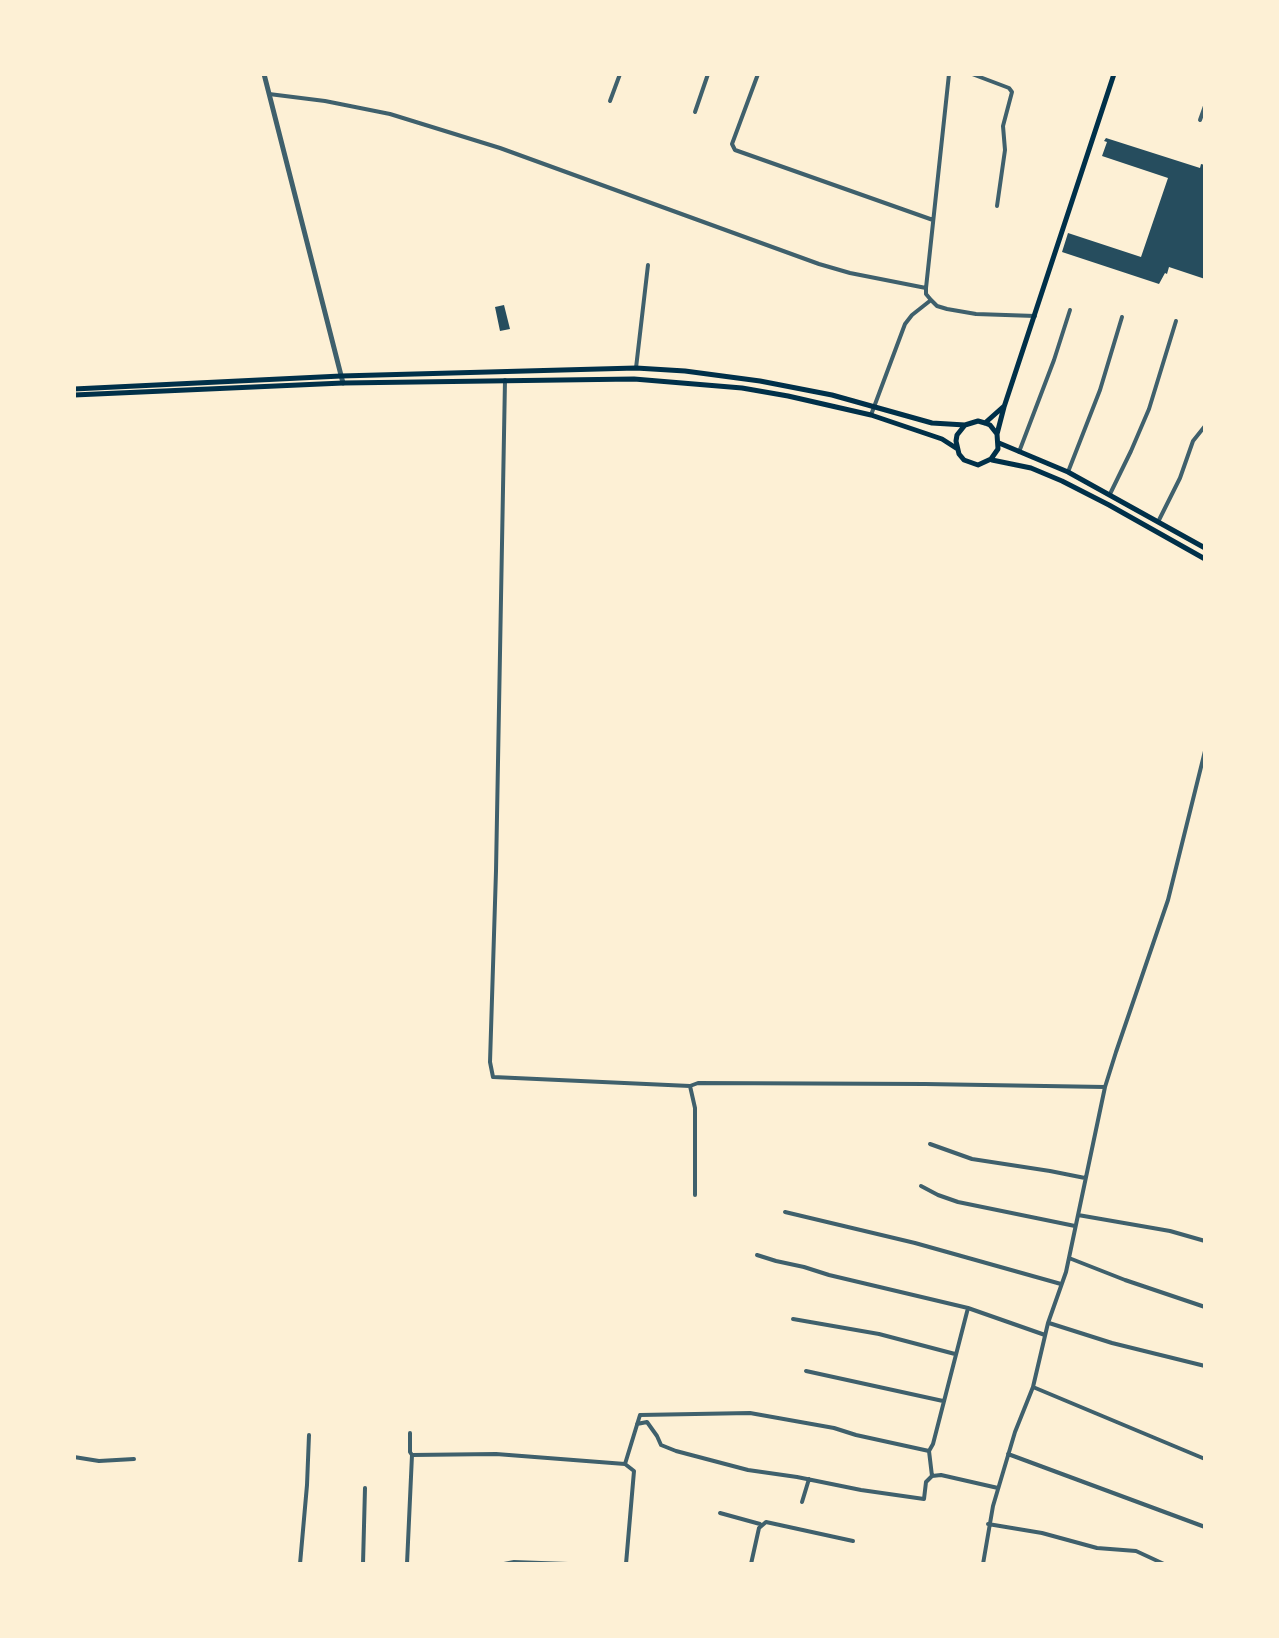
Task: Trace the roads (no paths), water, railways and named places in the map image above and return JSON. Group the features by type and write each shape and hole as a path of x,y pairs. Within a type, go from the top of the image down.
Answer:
{"main road":[{"path":"997,434 1114,74"},
{"path":"74,389 636,368 760,381 832,395 932,423 965,425 978,421 990,425 999,443 995,455 978,465 970,463 942,439 871,415 742,388 634,379 342,379 74,395"},
{"path":"985,423 1004,407"},
{"path":"956,448 957,435 965,425"},
{"path":"999,443 1068,472 1205,548"},
{"path":"991,459 1031,468 1062,481 1205,559"}],"street":[{"path":"264,74 342,379"},
{"path":"610,101 620,74"},
{"path":"695,112 708,74"},
{"path":"758,74 732,144 735,150 933,220"},
{"path":"949,74 926,294 937,306 947,309 976,314 1035,316"},
{"path":"972,74 1009,88 1012,92 1003,126 1005,150 997,206"},
{"path":"269,94 390,114 500,148 819,264 926,288"},
{"path":"1200,120 1205,106"},
{"path":"636,368 648,265"},
{"path":"871,415 905,324 931,300"},
{"path":"1019,452 1070,310"},
{"path":"1068,472 1100,390 1122,317"},
{"path":"1110,494 1149,409 1176,321"},
{"path":"505,380 493,1077 690,1086 698,1083 1105,1087"},
{"path":"1158,522 1180,478 1193,441 1205,426"},
{"path":"993,1564 983,1563 988,1524 1008,1454 1033,1387 1048,1323 1069,1258 1105,1087 1168,900 1205,751"},
{"path":"690,1086 695,1108 695,1195"},
{"path":"930,1144 972,1159 1085,1178"},
{"path":"921,1186 958,1202 1075,1226"},
{"path":"785,1212 915,1243 1061,1284"},
{"path":"1077,1214 1170,1231 1205,1241"},
{"path":"757,1255 968,1308 1045,1335"},
{"path":"1069,1258 1205,1307"},
{"path":"932,1476 929,1451 968,1308"},
{"path":"793,1319 879,1334 955,1354"},
{"path":"1048,1323 1205,1366"},
{"path":"806,1371 943,1401"},
{"path":"1033,1387 1205,1459"},
{"path":"625,1464 640,1415 750,1413 834,1428 929,1451"},
{"path":"637,1424 647,1422 661,1445 748,1470 924,1499 926,1482 932,1476 941,1475 998,1488"},
{"path":"407,1564 412,1455 410,1433"},
{"path":"300,1564 309,1435"},
{"path":"412,1455 496,1454 625,1464 634,1471 626,1564"},
{"path":"1008,1454 1205,1527"},
{"path":"74,1457 99,1461 134,1459"},
{"path":"802,1502 809,1479"},
{"path":"363,1564 365,1488"},
{"path":"720,1513 853,1541"},
{"path":"751,1564 762,1524"},
{"path":"988,1524 1042,1533 1097,1548 1136,1551 1164,1564"},
{"path":"504,1564 568,1564"}]}
